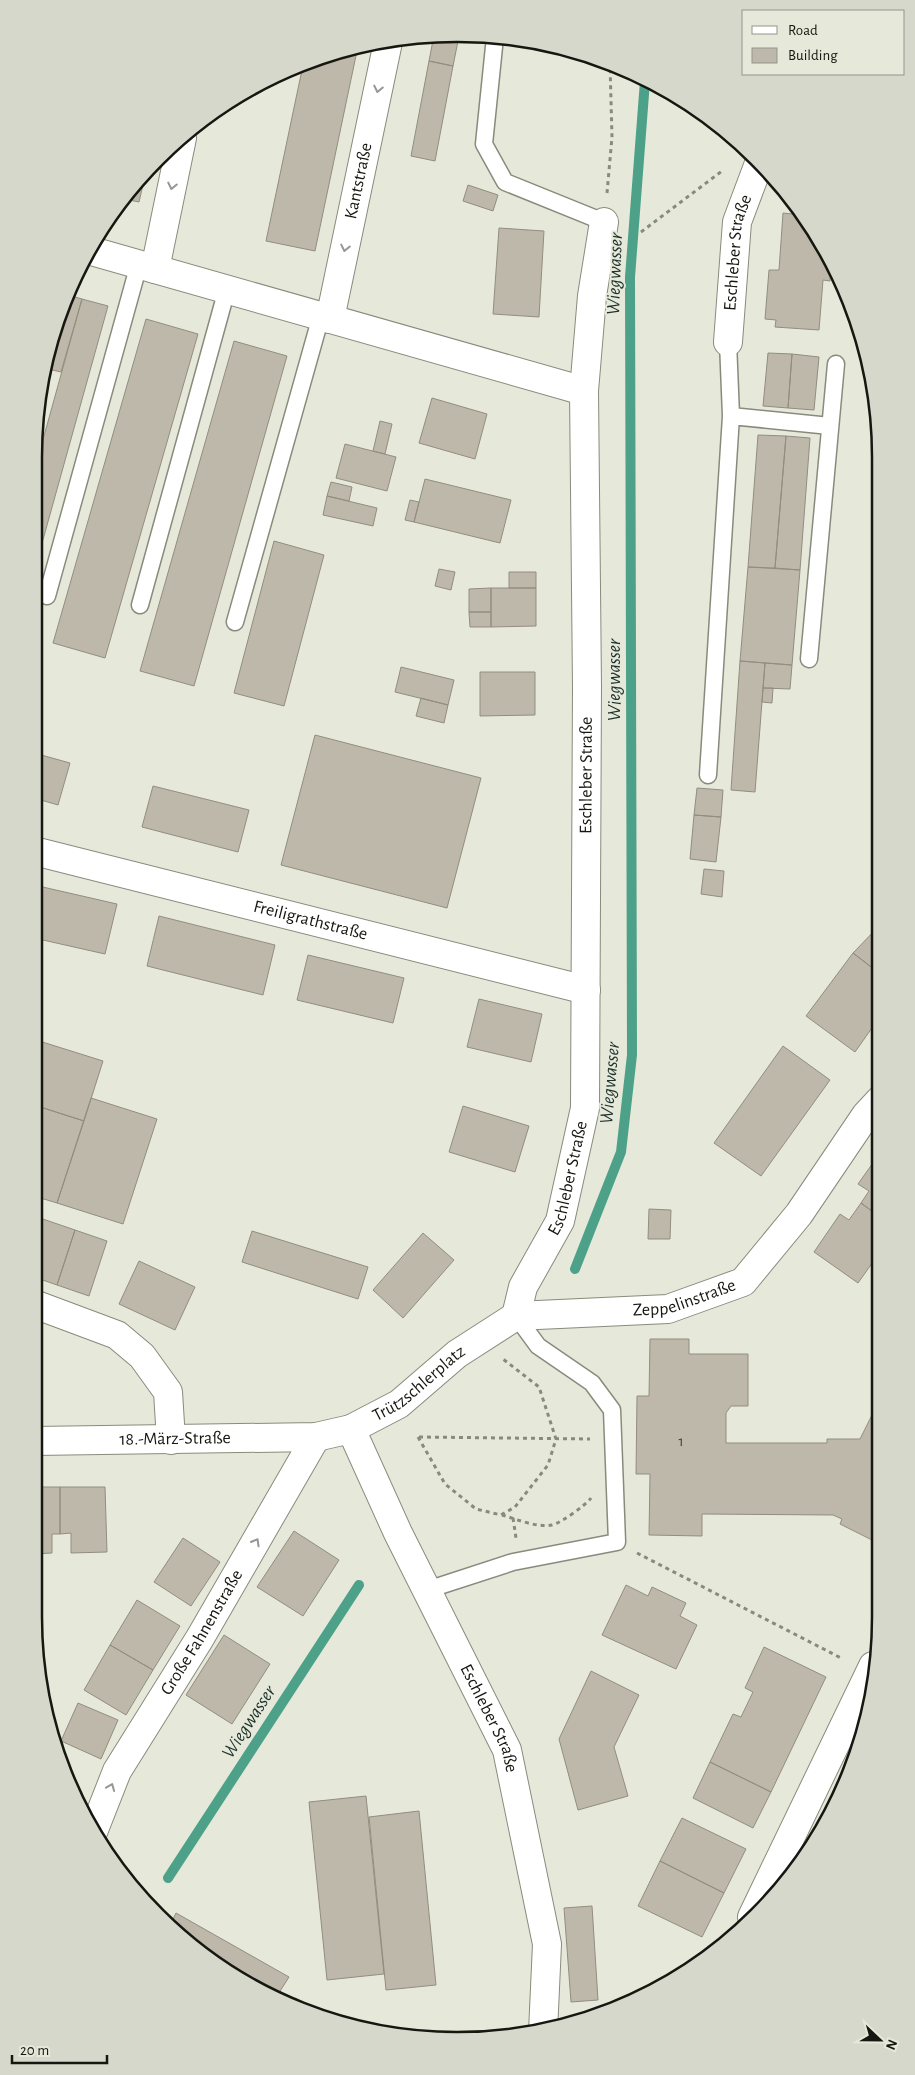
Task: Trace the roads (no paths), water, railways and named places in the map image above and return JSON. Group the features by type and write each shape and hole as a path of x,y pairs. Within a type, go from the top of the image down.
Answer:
{"street":[{"name":"Kantstraße","path":"326,317 387,49"},
{"path":"147,267 179,150"},
{"name":"Eschleber Straße","path":"728,342 737,222 757,170"},
{"name":"Eschleber Straße","path":"516,1316 523,1287 560,1222 585,1108 587,687 584,391 592,296 604,222"},
{"path":"97,252 584,391"},
{"name":"Freiligrathstraße","path":"42,853 586,990"},
{"name":"Zeppelinstraße","path":"516,1316 668,1309 743,1282 799,1214 872,1109"},
{"path":"42,1307 117,1335 142,1356 168,1392 171,1440"},
{"name":"Trützschlerplatz","path":"316,1437 351,1429 399,1404 457,1354 516,1316"},
{"name":"Eschleber Straße","path":"351,1429 398,1533 507,1750 547,1944 543,2024"},
{"name":"18.-März-Straße","path":"42,1441 316,1437"},
{"name":"Große Fahnenstraße","path":"96,1822 117,1771 200,1638 316,1437"},
{"path":"759,1903 869,1675"}],"lane":[{"path":"494,44 484,144 505,182 604,222"},
{"path":"47,596 147,267"},
{"path":"140,605 227,289"},
{"path":"235,622 326,317"},
{"path":"708,775 731,416 728,342"},
{"path":"809,660 836,364"},
{"path":"731,416 830,426"},
{"path":"427,1590 513,1562 617,1542 612,1410 592,1383 538,1346 516,1316"}],"waterway":[{"name":"Wiegwasser","path":"575,1269 621,1152 632,1055 630,277 645,87"},
{"name":"Wiegwasser","path":"168,1878 359,1585"}]}
